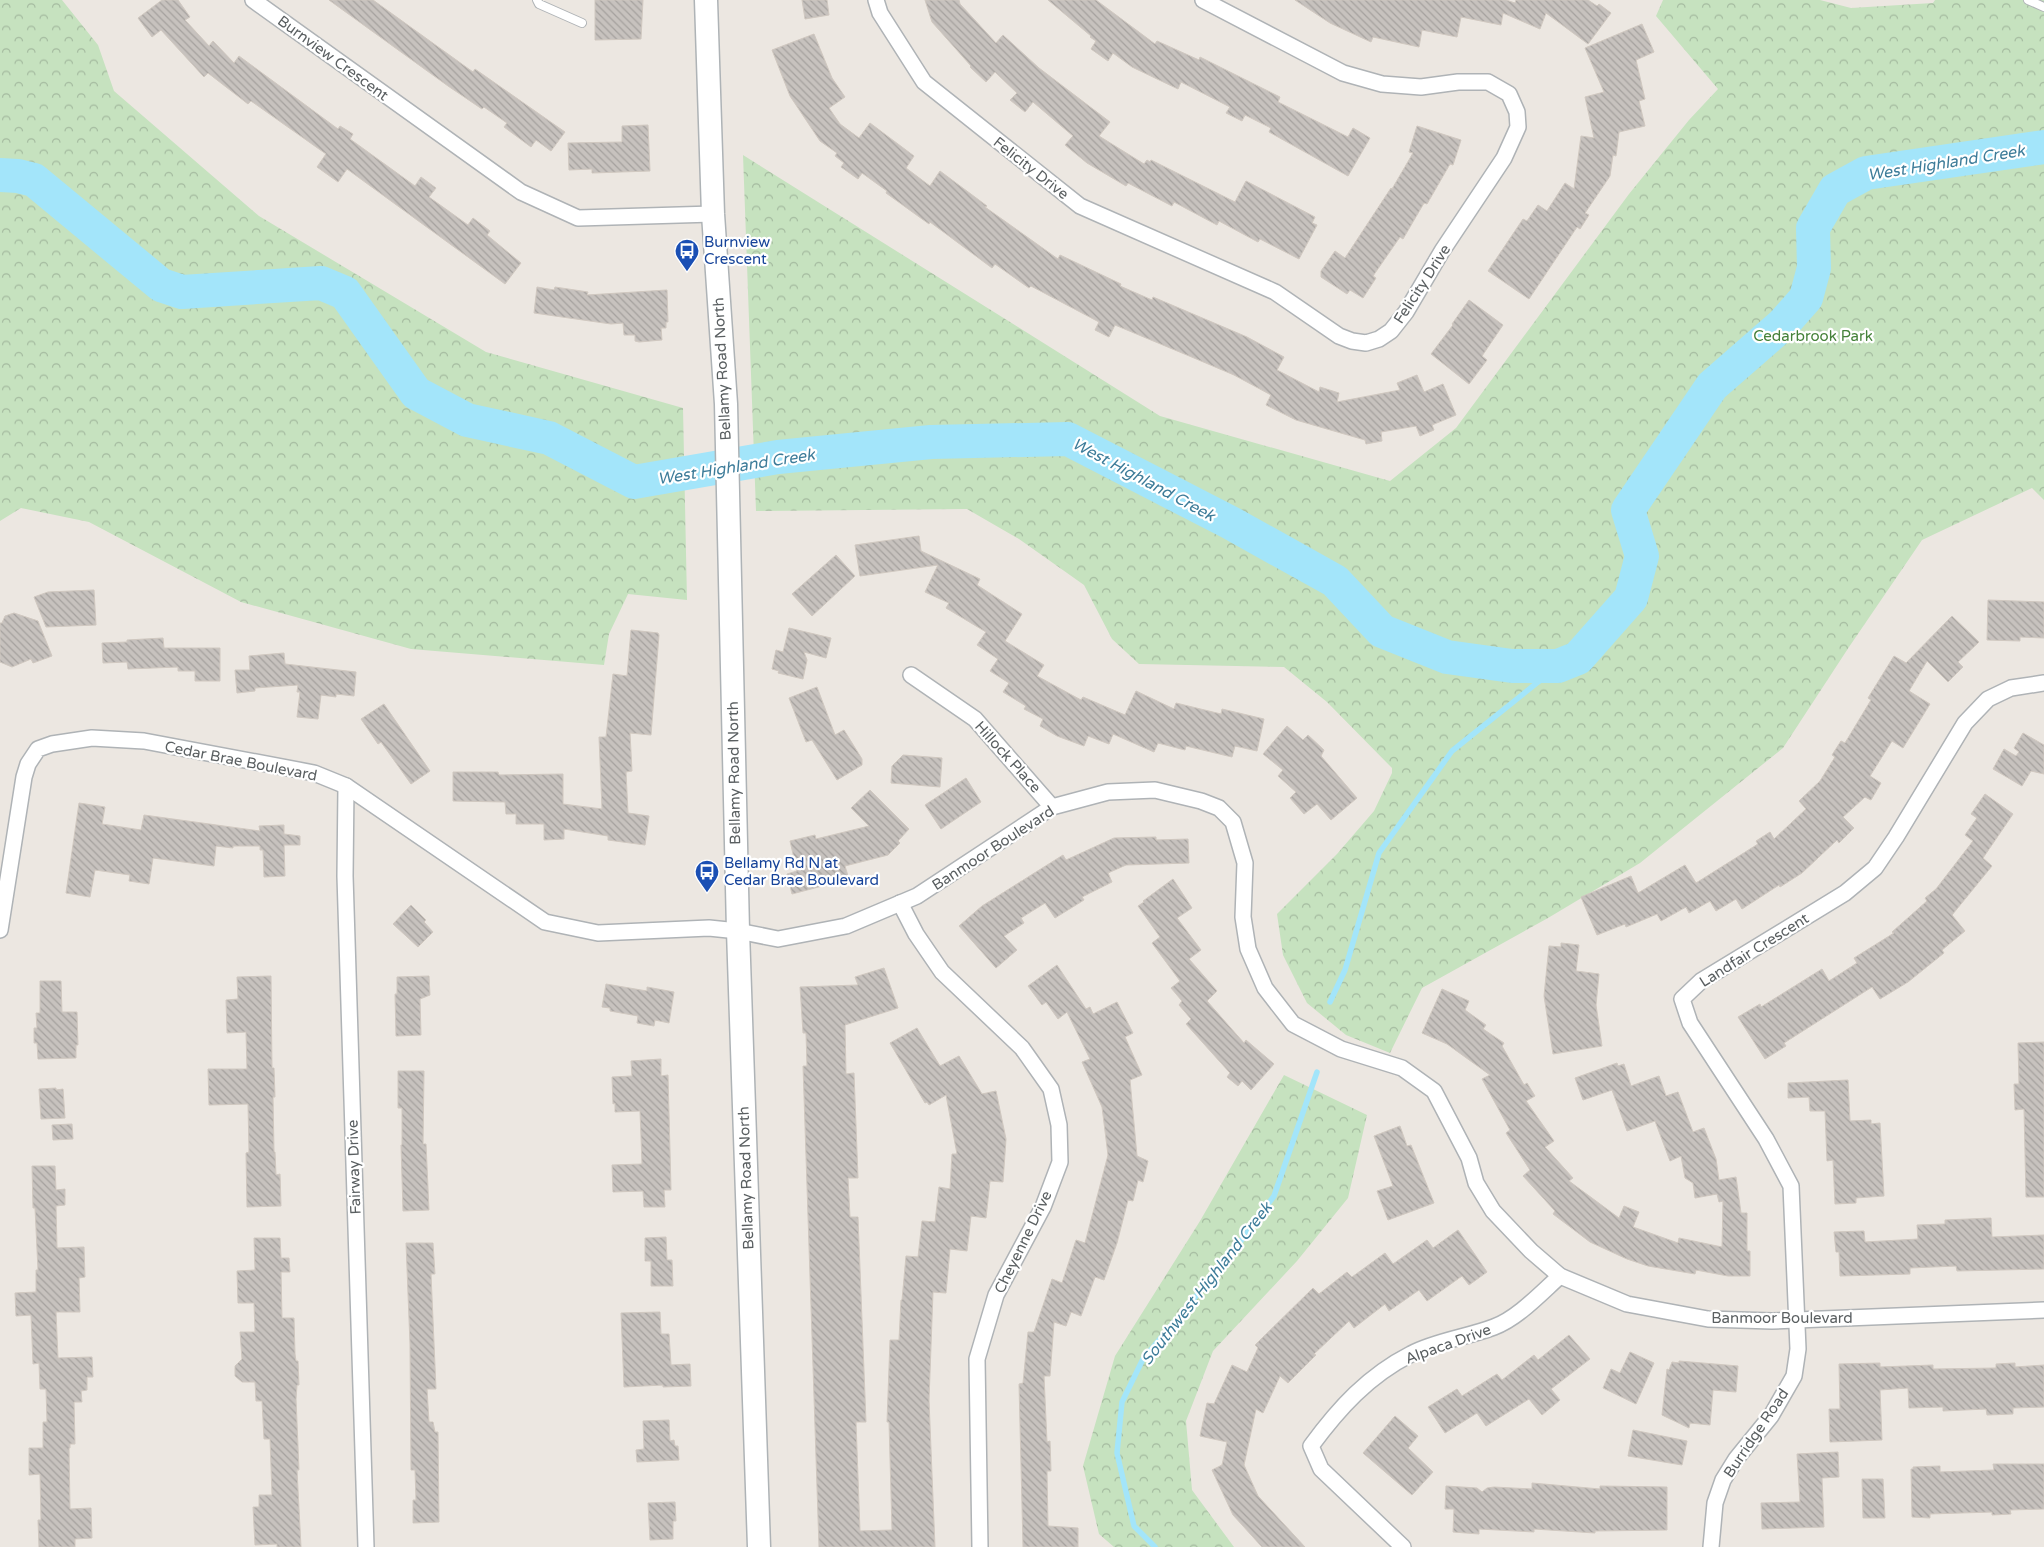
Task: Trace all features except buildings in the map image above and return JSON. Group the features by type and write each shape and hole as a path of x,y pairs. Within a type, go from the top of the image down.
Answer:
{"street":[{"name":"Burnview Crescent","path":"253,0 521,192 578,218 713,214"},
{"name":"Bellamy Road North","path":"706,0 713,214 726,404 727,518 738,931 759,1547"},
{"name":"Felicity Drive","path":"876,0 880,13 924,82 1080,206 1275,292 1339,336 1352,341 1366,343 1379,339 1390,331 1406,312 1442,251 1504,158 1518,127 1517,112 1509,94 1488,82 1458,82 1421,87 1382,84 1342,73 1203,0"},
{"name":"Hillock Place","path":"911,675 975,719 1052,807"},
{"name":"Landfair Crescent","path":"1796,1320 1791,1186 1766,1139 1690,1023 1682,999 1701,982 1846,893 1875,868 1966,723 1988,699 2010,688 2044,683"},
{"name":"Cedar Brae Boulevard","path":"0,930 24,777 28,764 38,749 52,744 92,738 144,741 314,773 346,786 545,922 598,933 709,928 738,931"},
{"name":"Fairway Drive","path":"346,786 345,876 366,1547"},
{"name":"Banmoor Boulevard","path":"738,931 778,939 846,926 917,896 1052,807 1108,792 1155,790 1201,801 1218,808 1233,822 1245,863 1243,917 1248,949 1265,988 1293,1024 1341,1049 1402,1068 1434,1091 1469,1158 1476,1182 1493,1210 1531,1251 1560,1276 1627,1304 1708,1319 1796,1320 2044,1310"},
{"name":"Cheyenne Drive","path":"900,904 916,934 942,972 1022,1048 1051,1089 1059,1126 1060,1162 1043,1207 996,1295 977,1359 980,1547"},
{"name":"Alpaca Drive","path":"1403,1547 1321,1468 1311,1446 1337,1412 1376,1374 1412,1353 1496,1327 1536,1300 1560,1276"},
{"name":"Burridge Road","path":"1711,1547 1715,1503 1723,1480 1736,1459 1771,1416 1794,1376 1798,1349 1796,1320"}],"lane":[{"path":"537,0 538,4 582,22"},
{"path":"2028,0 2044,7"}],"green space":[{"path":"0,0 62,0 98,45 114,91 259,216 486,352 683,408 687,600 628,594 609,634 604,665 411,649 241,602 89,522 21,508 0,521"},
{"name":"Cedarbrook Park","path":"1663,0 1820,0 1851,8 1933,3 1935,0 2044,0 2044,500 2032,488 1922,540 1783,748 1640,863 1548,918 1422,988 1390,1053 1346,1035 1307,1003 1283,955 1277,914 1337,854 1374,811 1392,773 1392,768 1327,702 1284,667 1139,664 1112,639 1084,585 1019,539 967,509 756,511 743,155 1160,416 1390,481 1456,428 1629,194 1689,120 1718,89 1656,16"},
{"path":"1284,1075 1367,1115 1348,1198 1297,1261 1213,1351 1186,1421 1192,1490 1234,1547 1114,1547 1099,1534 1083,1466 1115,1356 1200,1221"}],"waterway":[{"name":"West Highland Creek","path":"0,175 18,176 34,180 161,285 182,292 321,283 345,293 416,393 467,420 549,438 634,482 778,457 931,442 1068,439 1229,522 1335,581 1382,631 1447,657 1512,666 1558,666 1578,658 1631,598 1642,556 1628,510 1712,386 1783,324 1806,298 1814,268 1813,228 1835,190 1866,173 2044,147"},
{"name":"Southwest Highland Creek","path":"1330,1002 1345,970 1379,853 1452,751 1558,666"},
{"name":"Southwest Highland Creek","path":"1155,1547 1134,1526 1117,1453 1122,1402 1143,1359 1229,1257 1274,1196 1317,1072"}],"place":[{"name":"Burnview Crescent","path":"687,272"},
{"name":"Bellamy Rd N at Cedar Brae Boulevard","path":"707,893"}]}
